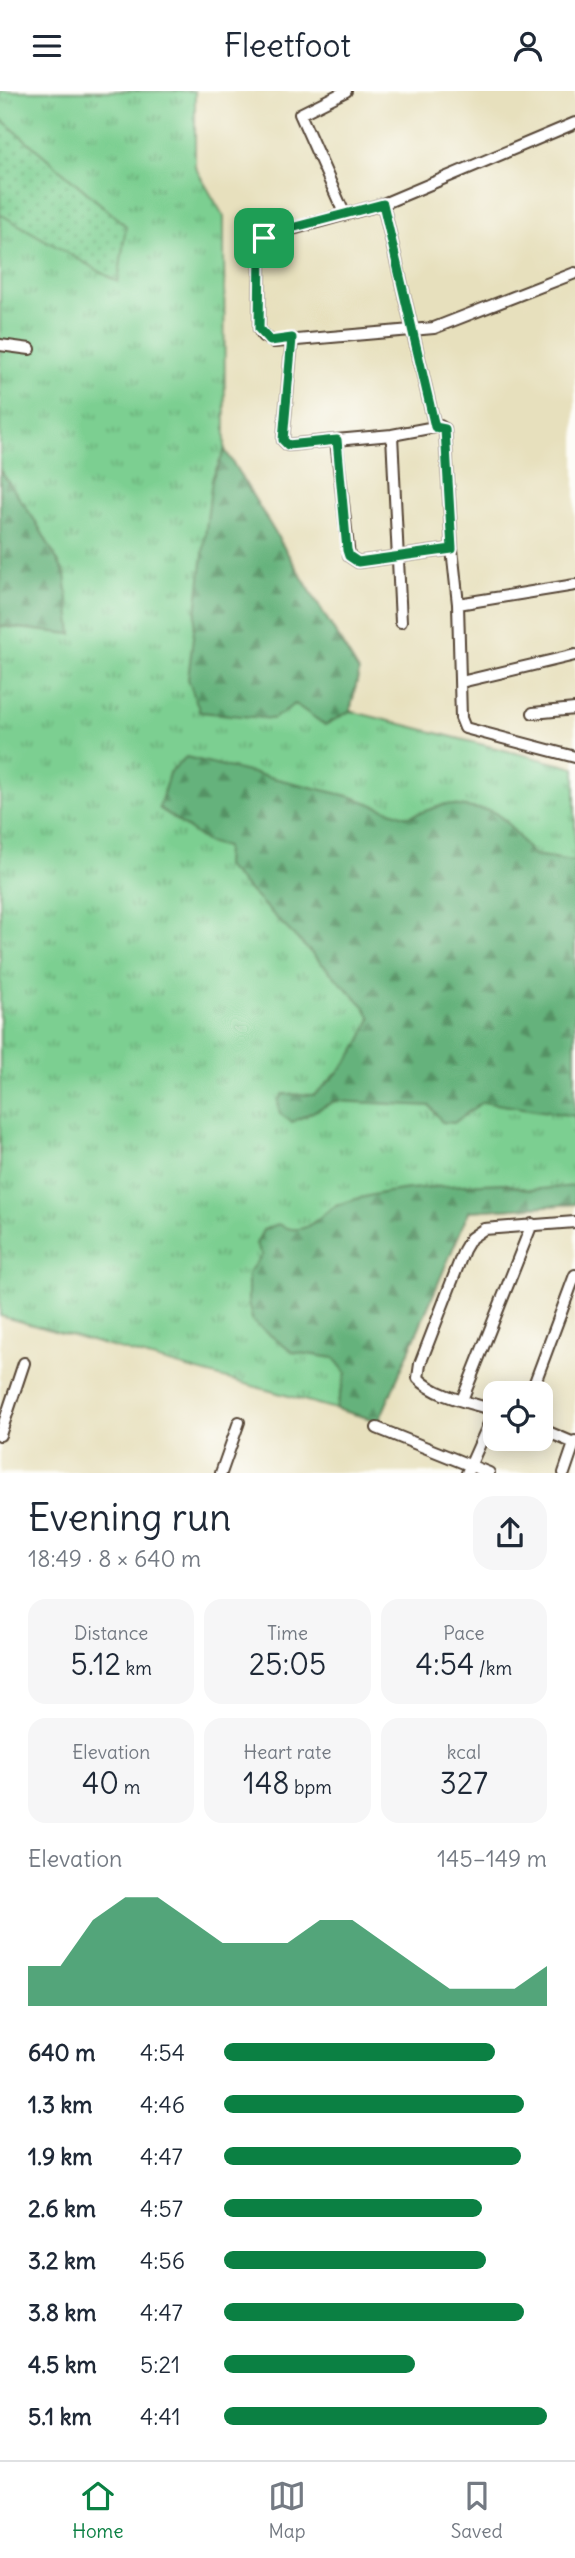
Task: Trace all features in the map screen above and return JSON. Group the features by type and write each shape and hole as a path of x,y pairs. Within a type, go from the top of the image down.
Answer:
{"street":[{"path":"344,213 300,114 346,91"},
{"path":"575,123 383,204 292,230 272,233 262,241 259,329 270,341 411,330 454,322 575,273 575,279"},
{"path":"383,204 435,427"},
{"path":"292,338 283,440 288,445 392,435 435,427 442,427 446,433 452,549 458,604 461,718 466,729 575,757"},
{"path":"0,345 30,349"},
{"path":"392,435 401,622"},
{"path":"337,440 349,556 358,562 452,549"},
{"path":"458,604 575,585"},
{"path":"461,682 575,655"},
{"path":"533,713 575,709"},
{"path":"483,1406 424,1384 417,1375 464,1250 471,1238 484,1229 575,1222"},
{"path":"462,1400 532,1224"},
{"path":"535,1381 575,1275"},
{"path":"0,1435 24,1363"},
{"path":"222,1473 239,1422"},
{"path":"377,1428 468,1470 489,1473"},
{"path":"553,1434 575,1442 564,1473"},
{"path":"468,1470 483,1437"}],"green space":[{"path":"0,91 195,91 195,167 224,217 225,450 359,672 350,711 575,768 575,1204 469,1211 379,1421 0,1316"},
{"path":"0,118 126,226 118,282 0,214"},
{"path":"225,450 359,672 350,711 325,725 295,704 273,719 200,712 188,679 212,479"},
{"path":"0,470 36,522 65,574 72,634 0,626"},
{"path":"186,757 352,797 407,817 446,804 492,811 506,821 533,855 575,861 575,1116 482,1102 454,1123 442,1122 430,1106 335,1101 292,1122 280,1114 278,1101 283,1094 314,1095 332,1078 348,1061 371,1018 364,1006 225,866 226,847 207,842 159,808 169,773"},
{"path":"503,1183 529,1190 575,1186 575,1204 469,1211 379,1421 336,1409 346,1373 334,1358 292,1352 253,1322 248,1303 248,1273 262,1255 256,1244 263,1230 278,1224 297,1229 305,1227 340,1204 380,1194 421,1188"}],"route":[{"path":"383,204 435,427 445,429 452,549 373,561 358,562 349,556 337,440 288,445 283,440 286,381 292,338 270,341 259,329 260,249 264,238 272,233 292,230 383,204"}]}
